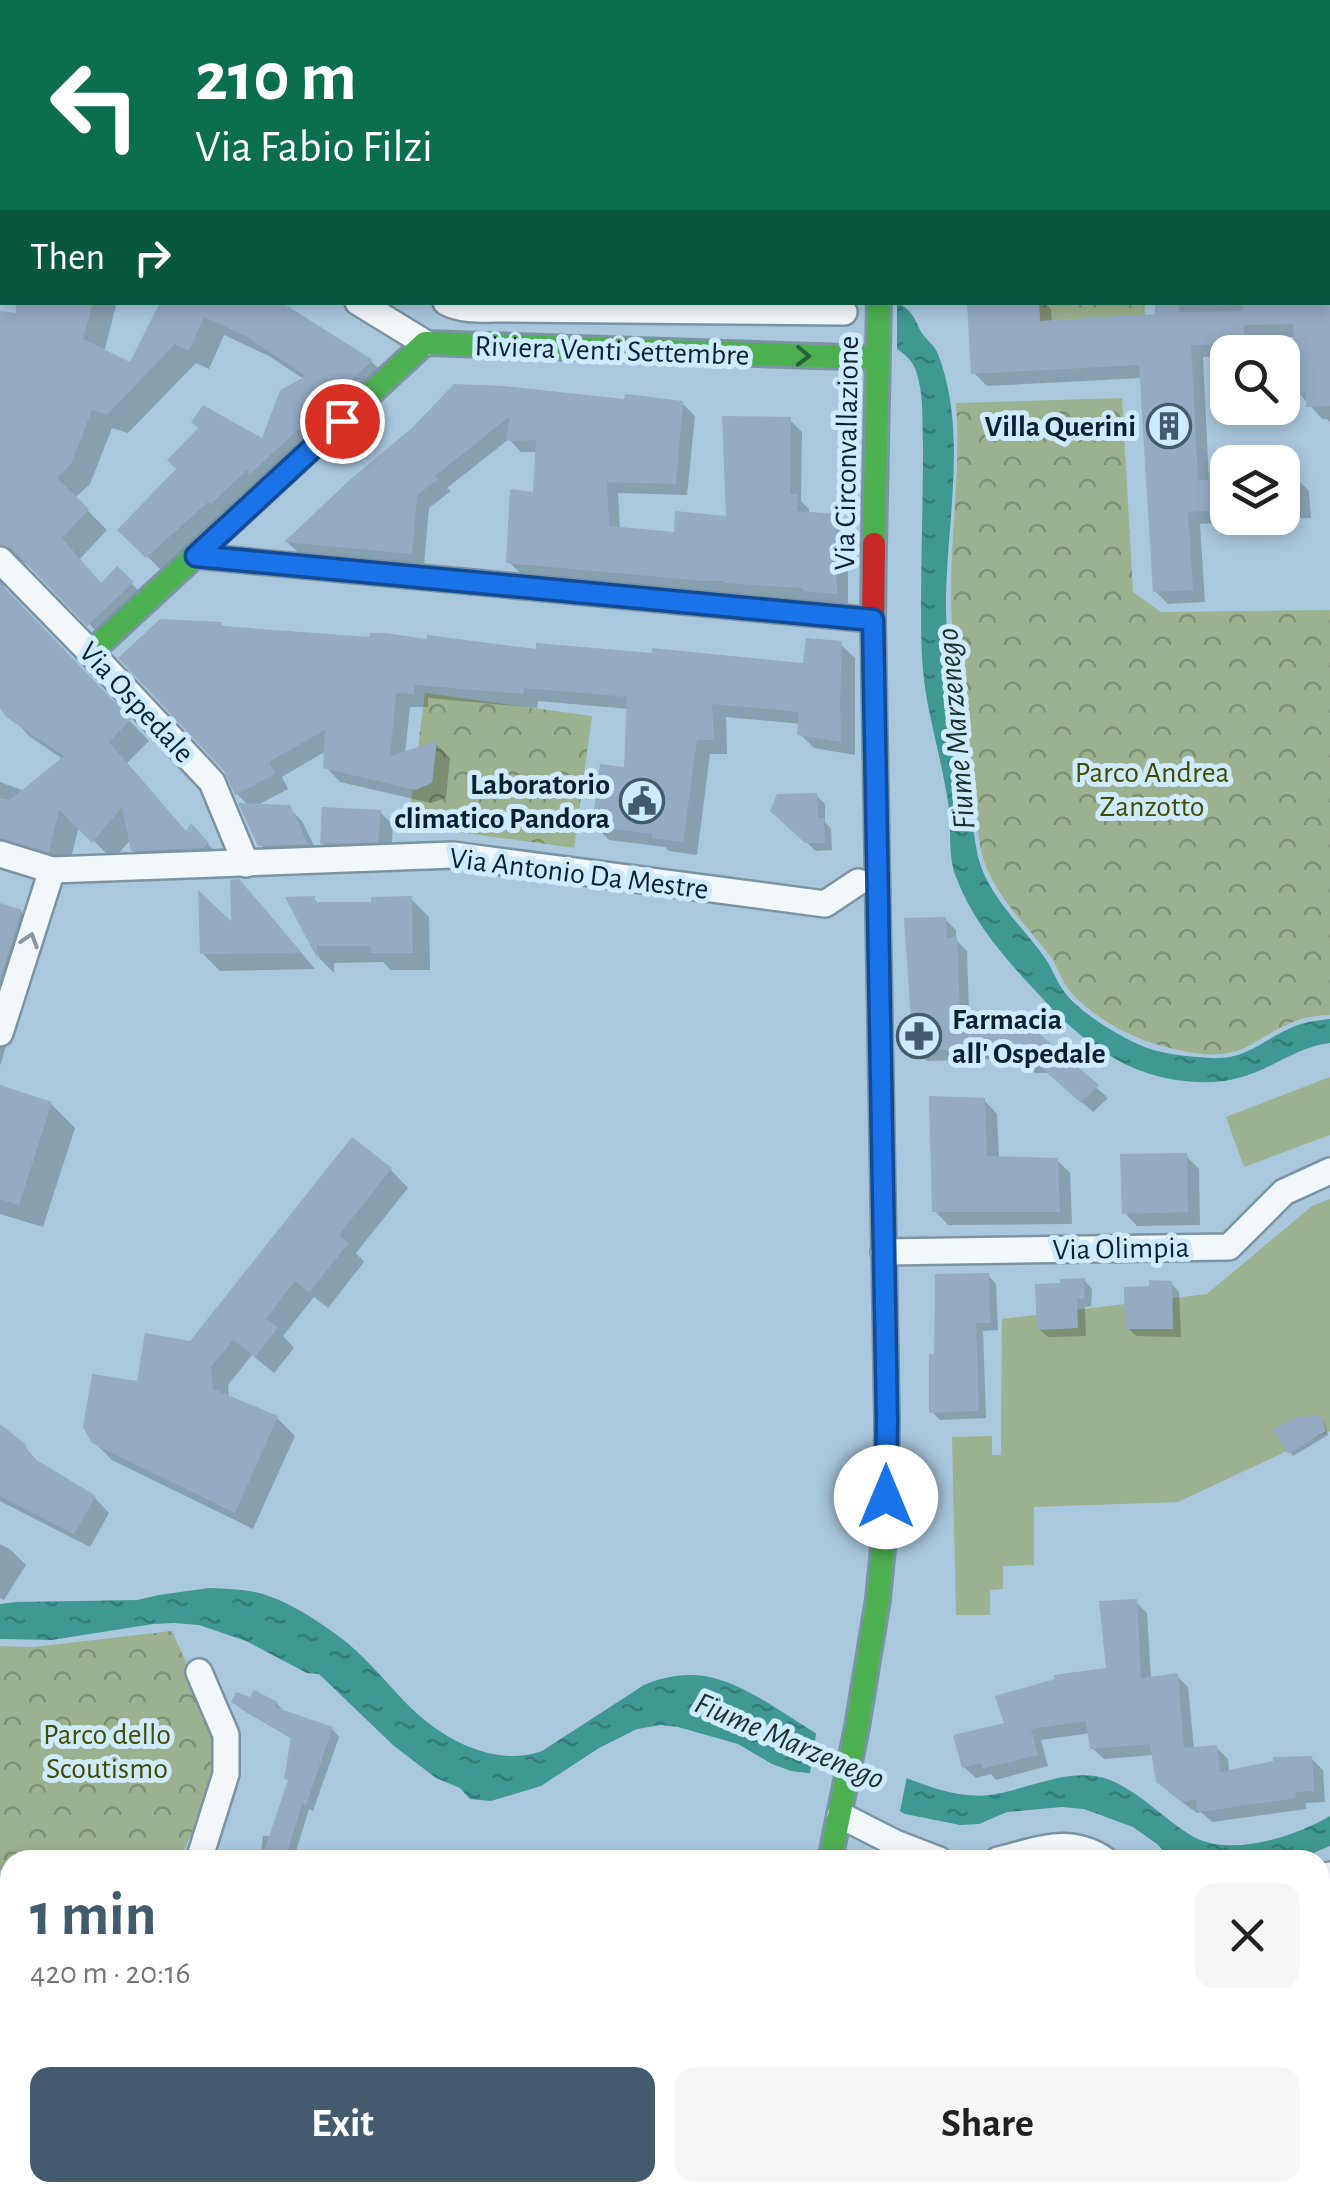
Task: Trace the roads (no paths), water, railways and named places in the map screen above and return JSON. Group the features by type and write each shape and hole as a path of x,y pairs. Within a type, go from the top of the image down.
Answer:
{"street":[{"name":"Riviera Venti Settembre","path":"363,305 426,343 878,358"},
{"path":"482,305 656,312 844,312"},
{"name":"Via Circonvallazione","path":"832,1850 878,1599 886,1517 873,620 878,305"},
{"path":"98,647 426,343"},
{"path":"196,556 873,620"},
{"name":"Via Ospedale","path":"0,560 98,647 212,782 246,864"},
{"path":"0,854 52,870 0,1033"},
{"name":"Via Antonio Da Mestre","path":"52,870 454,855 824,904 858,882"},
{"name":"Via Olimpia","path":"884,1252 1229,1247 1284,1192 1330,1171"},
{"path":"199,1672 226,1735 226,1774 203,1850"},
{"path":"840,1815 915,1850"},
{"path":"1038,1850 1078,1846 1086,1850"}],"water":[{"name":"Fiume Marzenego","path":"897,305 901,305 912,314 936,350 952,416 948,640 976,847 989,885 1045,958 1070,999 1106,1027 1134,1042 1170,1054 1223,1058 1298,1025 1330,1019 1330,1043 1225,1081 1185,1081 1144,1072 1107,1054 1058,1015 1006,957 972,911 953,868 948,802 924,682 920,386 915,369 897,349"},
{"name":"Fiume Marzenego","path":"209,1588 243,1590 282,1602 357,1651 409,1706 437,1729 488,1753 506,1756 542,1751 644,1685 673,1676 704,1676 744,1690 860,1758 941,1790 990,1795 1065,1777 1095,1776 1121,1785 1192,1836 1207,1842 1262,1842 1330,1816 1330,1846 1321,1850 1163,1850 1133,1827 1084,1809 1062,1807 1007,1812 979,1824 960,1825 905,1814 841,1777 791,1771 738,1744 661,1725 637,1729 599,1748 541,1786 491,1801 470,1799 460,1788 436,1778 394,1746 319,1674 307,1673 246,1641 199,1625 153,1624 52,1640 0,1639 0,1604 137,1600"}],"place":[{"name":"Villa Querini","path":"1169,426"},
{"name":"Laboratorio climatico Pandora","path":"642,801"},
{"name":"Farmacia all' Ospedale","path":"919,1036"}],"park label":[{"name":"Parco Andrea Zanzotto","path":"1152,789"},
{"name":"Parco dello Scoutismo","path":"107,1751"}]}
